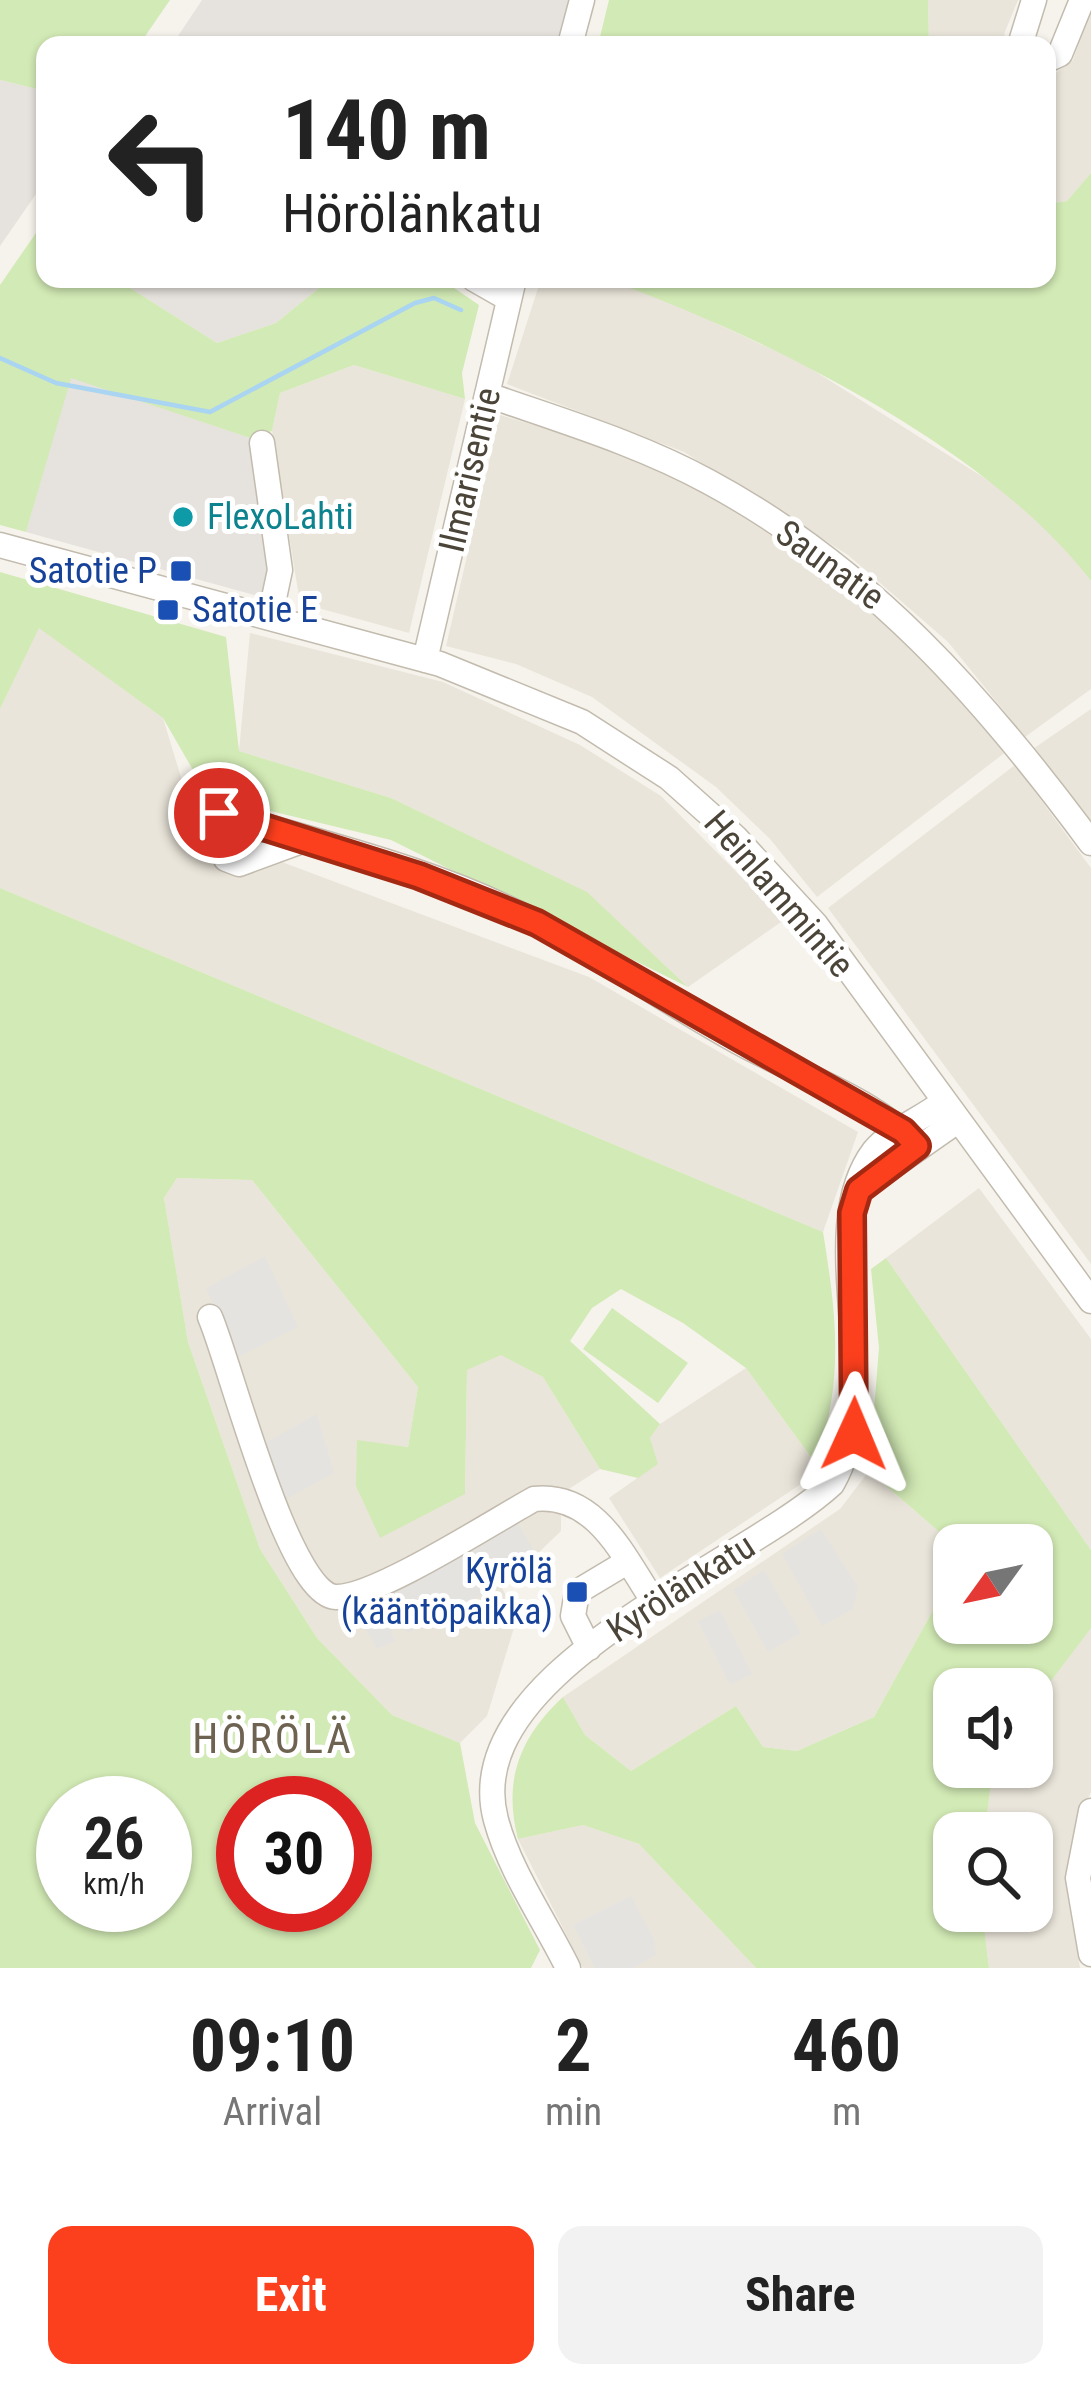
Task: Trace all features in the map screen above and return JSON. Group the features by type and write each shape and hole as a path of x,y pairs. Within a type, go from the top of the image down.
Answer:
{"street":[{"path":"573,36 581,0"},
{"path":"1023,36 1034,0"},
{"path":"1056,56 1082,0"},
{"name":"Ilmarisentie","path":"425,660 512,289"},
{"name":"Saunatie","path":"488,395 625,443 709,482 863,584 965,683 1091,843"},
{"path":"262,443 280,570 270,617"},
{"name":"Heinlammintie","path":"0,545 425,660 582,722 702,806 816,926 1091,1301"},
{"path":"307,839 537,923 910,1139"},
{"name":"Kyrölänkatu","path":"568,1968 495,1819 493,1774 505,1737 533,1695 589,1648 810,1504 842,1468 856,1418 850,1235 859,1190 874,1151 910,1139 949,1112"},
{"path":"210,1317 280,1524 302,1569 324,1595 339,1598 377,1585 534,1499 557,1496 600,1522 656,1605"},
{"path":"589,1648 573,1616 577,1592 627,1562"},
{"path":"1091,1811 1078,1878 1091,1954"}],"shaded area":[{"path":"202,0 571,0 562,36 178,36"},
{"path":"928,0 1018,0 1005,36 929,36"},
{"path":"1091,9 1091,173 1067,201 1056,203 1056,73 1073,60"},
{"path":"0,80 36,89 36,194 0,246"},
{"path":"130,288 319,288 276,323 217,343"},
{"path":"538,288 630,288 805,365 994,484 1055,534 1091,581 1091,689 1025,737 948,642 848,555 684,452 507,384"},
{"path":"354,365 465,399 409,633 300,603 272,431 280,393"},
{"path":"70,377 253,439 272,571 265,598 26,532"},
{"path":"500,415 604,446 697,489 782,542 865,604 943,678 1007,751 817,897 770,839 716,787 592,697 516,664 446,646"},
{"path":"39,627 163,718 197,830 589,977 858,1132 823,1232 0,888 0,709"},
{"path":"250,633 443,682 580,745 661,796 784,920 688,987 586,892 391,798 239,751"},
{"path":"1091,709 1091,831 1030,751"},
{"path":"1015,765 1091,868 1091,1264 828,908"},
{"path":"177,1178 252,1180 418,1387 408,1447 358,1441 465,1494 467,1369 501,1354 543,1377 600,1469 561,1494 561,1531 502,1588 517,1618 487,1716 460,1743 392,1715 317,1638 260,1549 188,1342 164,1198"},
{"path":"979,1188 1091,1339 1091,1550 886,1258"},
{"path":"265,1256 298,1327 236,1358 206,1288"},
{"path":"746,1368 816,1464 804,1482 660,1578 609,1498 657,1464 650,1438 660,1424"},
{"path":"317,1414 334,1473 281,1502 263,1444"},
{"path":"869,1471 933,1526 933,1610 874,1717 797,1751 763,1747 736,1706 631,1771 585,1735 563,1697 840,1509"},
{"path":"515,1518 533,1549 497,1587 408,1633 402,1625 391,1632 395,1641 377,1649 350,1602"},
{"path":"821,1529 858,1587 853,1609 822,1626 782,1554"},
{"path":"764,1570 801,1633 768,1652 733,1590"},
{"path":"720,1610 752,1674 730,1685 698,1621"},
{"path":"1091,1627 1091,1792 1081,1813 1067,1892 1080,1968 989,1968 985,1932 1053,1932 1053,1812 987,1812 990,1788 1053,1788 1053,1678"},
{"path":"583,1825 639,1844 756,1968 583,1968 518,1839"},
{"path":"631,1896 654,1939 656,1955 633,1968 595,1968 573,1925"}],"green space":[{"path":"0,0 170,0 145,36 36,36 36,89 0,80"},
{"path":"609,0 928,0 929,36 600,36"},
{"path":"1091,173 1091,581 1047,532 934,441 801,364 628,288 1056,288 1056,203 1067,201"},
{"path":"36,233 36,288 130,288 217,343 276,323 319,288 454,288 479,305 462,373 465,399 354,365 280,393 272,431 253,439 71,378 26,532 0,525 0,285"},
{"path":"0,572 226,637 239,751 391,798 587,892 688,987 391,840 208,796 163,718 39,628 0,709"},
{"path":"0,888 823,1232 835,1348 831,1404 816,1464 746,1368 683,1323 621,1289 592,1308 570,1341 660,1424 650,1438 658,1464 638,1478 600,1469 543,1377 501,1355 467,1370 465,1494 380,1538 356,1486 357,1440 408,1447 418,1387 252,1180 177,1178 164,1198 188,1342 260,1549 317,1638 392,1715 460,1743 475,1823 540,1950 531,1968 0,1968"},
{"path":"886,1258 1091,1550 1091,1628 1053,1678 1053,1668 933,1668 933,1788 990,1788 987,1812 933,1812 933,1932 985,1932 989,1968 756,1968 639,1844 583,1825 518,1839 514,1779 535,1728 563,1697 585,1735 631,1771 736,1706 763,1747 797,1751 874,1717 933,1610 933,1644 1053,1644 1053,1524 933,1526 869,1471 879,1348 871,1269"},
{"path":"612,1308 688,1363 658,1403 583,1349"}],"waterway":[{"path":"0,358 56,383 210,412 415,303 434,298 461,310"}],"place":[{"name":"FlexoLahti","path":"183,517"},
{"name":"Satotie P","path":"181,571"},
{"name":"Satotie E","path":"168,610"},
{"name":"Kyrölä (kääntöpaikka)","path":"577,1592"}],"district":[{"name":"HÖRÖLÄ","path":"273,1738"}],"route":[{"path":"219,813 419,876 537,923 903,1131 917,1146 859,1190 852,1213 854,1434"}]}
